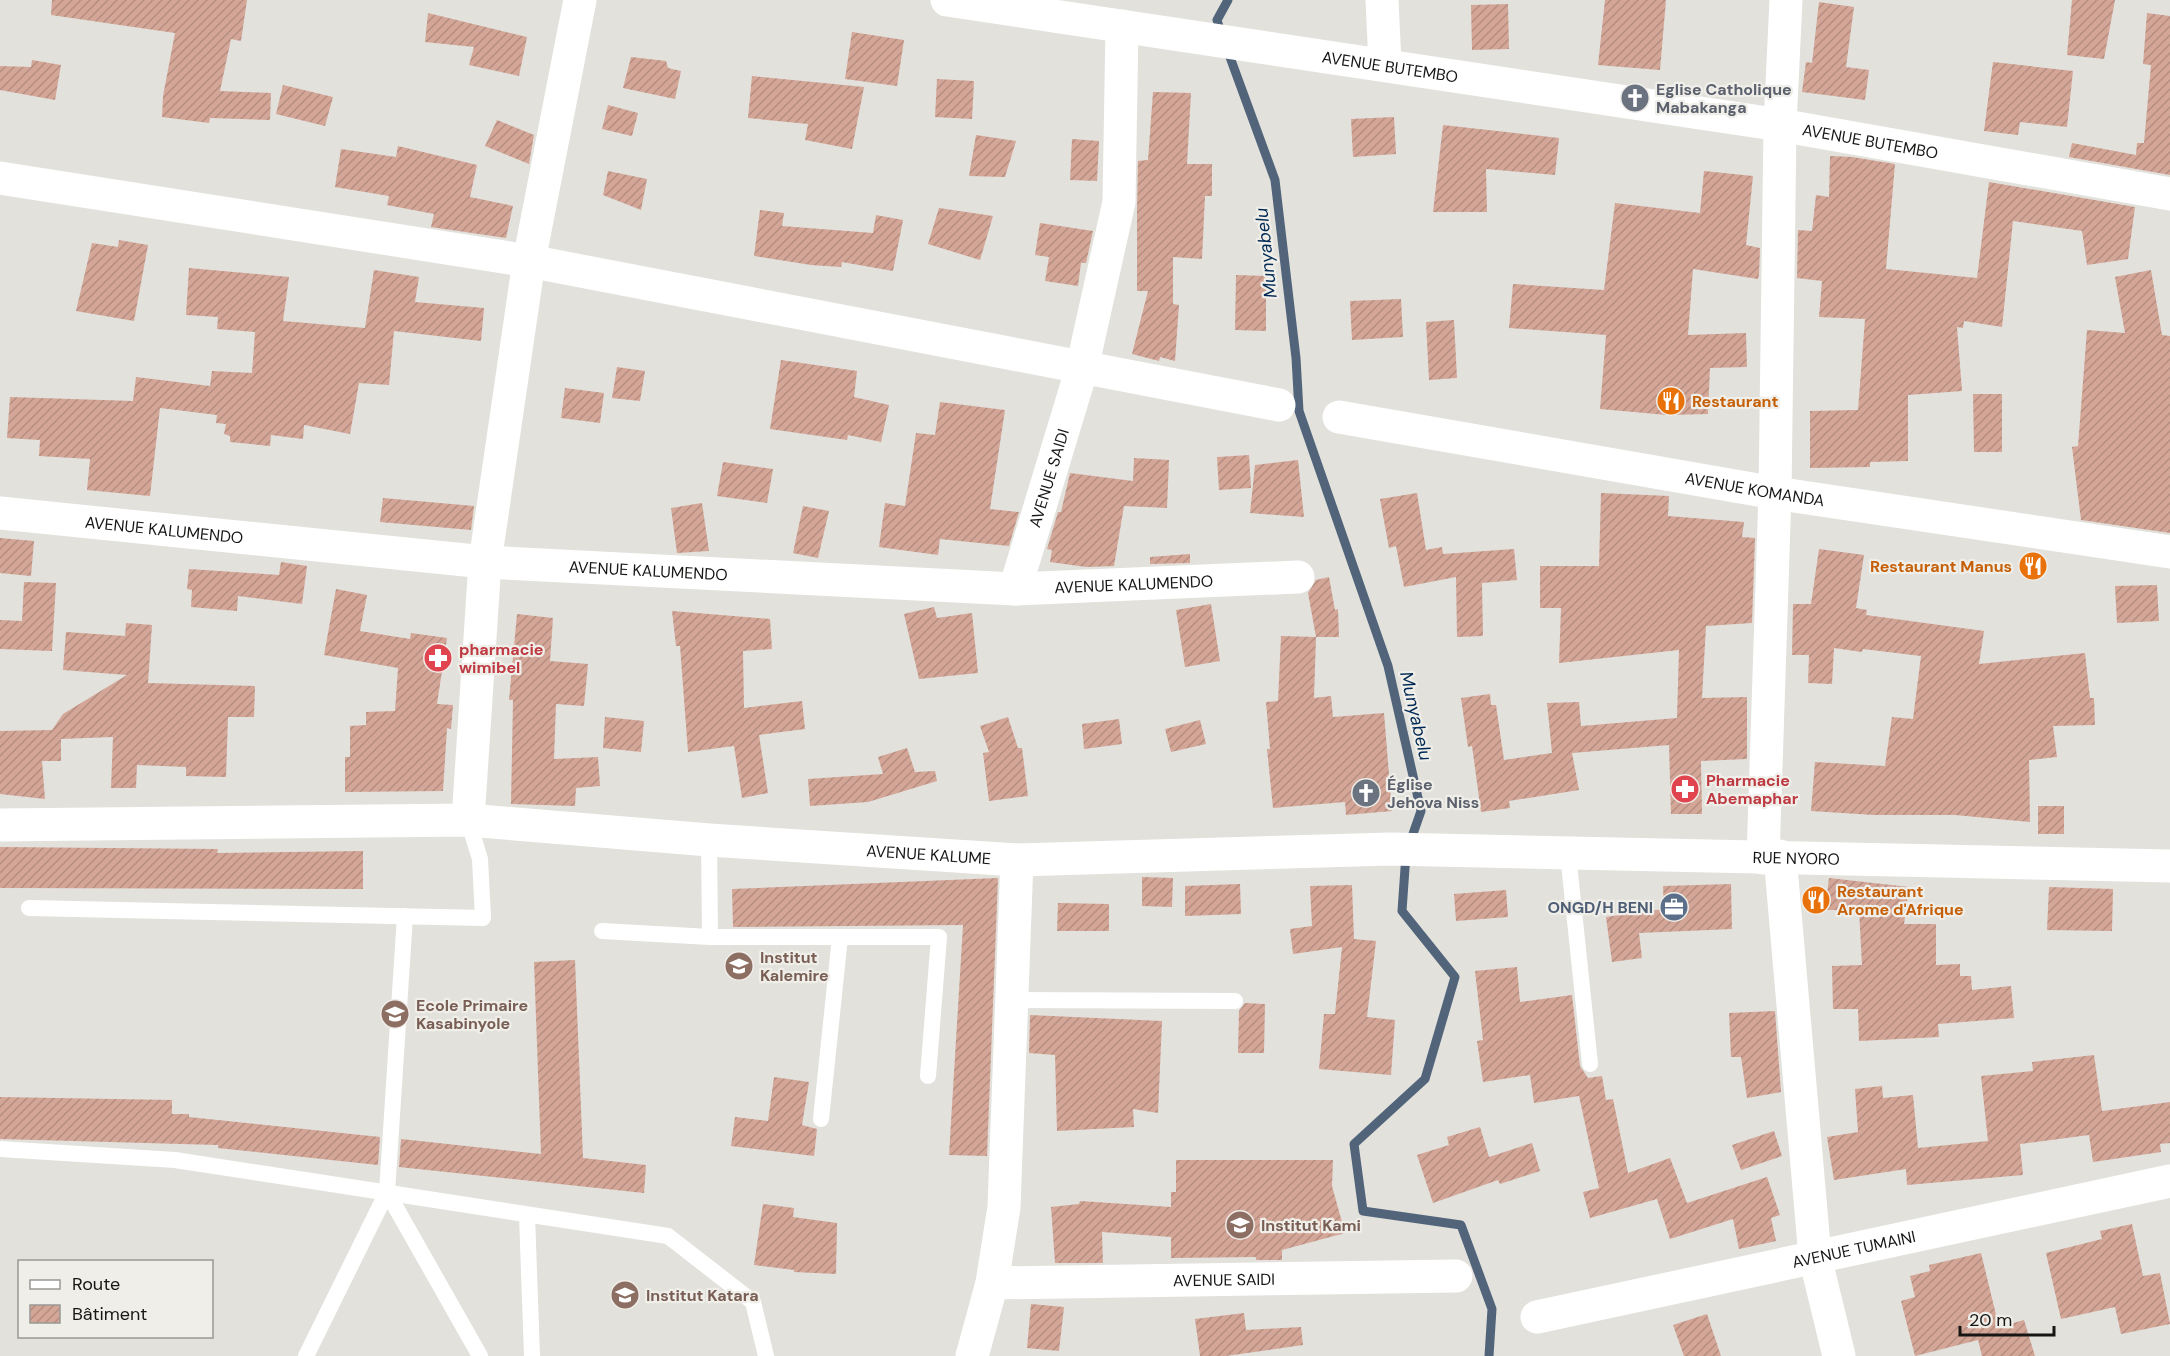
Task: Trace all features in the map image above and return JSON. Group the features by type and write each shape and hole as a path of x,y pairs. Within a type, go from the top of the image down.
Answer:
{"street":[{"path":"468,820 485,562 529,261 580,0"},
{"name":"AVENUE BUTEMBO","path":"947,0 1780,125 2170,194"},
{"path":"1383,0 1385,64"},
{"path":"1786,0 1780,125 1774,493 1772,857 1815,1257 1839,1356"},
{"name":"AVENUE SAIDI","path":"1015,589 1082,368 1119,202 1122,26"},
{"path":"0,178 529,261 1279,405"},
{"name":"AVENUE KOMANDA","path":"1339,417 1774,493 2170,552"},
{"name":"AVENUE KALUMENDO","path":"0,513 485,562 1015,589 1298,577"},
{"name":"AVENUE KALUME","path":"0,825 468,820 709,840 1017,860 1390,849"},
{"name":"RUE NYORO","path":"1390,849 2170,866"},
{"path":"972,1356 992,1283 1004,1207 1017,860"},
{"name":"AVENUE TUMAINI","path":"1537,1317 2170,1181"},
{"name":"AVENUE SAIDI","path":"992,1283 1456,1276"}],"lane":[{"path":"29,908 483,918 480,859 468,820"},
{"path":"709,840 710,937"},
{"path":"1568,854 1590,1064"},
{"path":"306,1356 387,1192 405,916"},
{"path":"602,931 710,937 939,938 928,1076"},
{"path":"821,1119 840,937"},
{"path":"1012,1000 1235,1001"},
{"path":"0,1149 175,1160 668,1236 753,1302 766,1356"},
{"path":"387,1192 482,1355"},
{"path":"527,1215 532,1356"}],"building":[{"path":"52,0 247,0 241,41 231,39 220,91 271,93 270,120 210,118 209,123 162,117 163,96 175,33 51,15"},
{"path":"1605,0 1666,0 1660,70 1598,65"},
{"path":"2072,0 2115,0 2104,59 2067,55"},
{"path":"1819,2 1854,7 1846,67 1869,70 1865,100 1802,92 1806,62 1812,63"},
{"path":"1508,4 1509,49 1472,50 1471,5"},
{"path":"428,13 527,37 519,76 469,65 474,47 425,42"},
{"path":"2147,13 2170,16 2170,175 2069,157 2072,143 2136,155 2137,143 2144,143 2151,65 2143,64"},
{"path":"852,32 904,40 897,86 845,79"},
{"path":"631,57 666,61 668,68 681,71 675,99 623,88"},
{"path":"32,60 61,65 55,100 0,90 0,66 31,67"},
{"path":"1993,62 2073,71 2067,127 2020,122 2018,135 1984,131"},
{"path":"752,76 864,87 852,149 805,140 808,124 748,118"},
{"path":"937,79 974,81 972,119 935,117"},
{"path":"283,85 333,97 325,126 276,114"},
{"path":"1153,92 1191,93 1187,164 1212,164 1212,196 1205,196 1202,259 1173,257 1173,304 1179,305 1175,361 1160,357 1159,361 1132,354 1148,291 1137,291 1138,161 1148,160"},
{"path":"608,105 638,113 632,136 602,129"},
{"path":"1394,117 1396,154 1353,157 1351,119"},
{"path":"497,120 534,135 529,164 485,146"},
{"path":"1443,125 1559,138 1555,175 1486,169 1487,212 1433,212"},
{"path":"976,135 1016,141 1005,177 969,176"},
{"path":"1072,139 1099,141 1097,181 1070,180"},
{"path":"398,146 477,165 470,197 513,206 506,238 431,227 434,214 387,205 389,196 335,187 341,149 396,157"},
{"path":"1830,156 1895,164 1886,269 1977,278 1989,182 2135,207 2128,259 2087,265 2082,231 2013,221 2002,327 1964,321 1963,328 1957,327 1962,391 1908,395 1908,461 1870,462 1870,467 1810,468 1810,411 1858,410 1865,319 1819,317 1822,281 1797,278 1798,230 1812,231 1816,195 1829,197"},
{"path":"608,171 647,179 641,210 603,195"},
{"path":"1704,171 1753,176 1746,245 1760,248 1759,275 1758,279 1693,269 1688,335 1746,333 1747,367 1710,368 1708,414 1667,415 1600,409 1606,335 1509,328 1513,284 1604,290 1615,203 1700,213"},
{"path":"939,208 993,216 980,260 928,244"},
{"path":"760,210 784,213 782,226 873,233 876,215 903,220 893,271 842,262 841,267 811,265 754,256"},
{"path":"1040,223 1093,231 1086,263 1081,263 1078,286 1045,281 1049,257 1035,255"},
{"path":"119,240 148,245 134,321 76,311 92,243 118,247"},
{"path":"189,268 289,277 283,321 365,328 374,270 419,277 415,302 484,308 481,341 394,331 389,385 359,383 350,434 304,425 303,439 271,435 270,446 230,442 230,436 224,434 226,424 216,423 217,415 160,408 150,496 87,490 90,459 39,456 40,440 7,438 10,397 133,401 136,377 210,386 212,371 252,373 255,332 217,329 218,317 186,315"},
{"path":"2151,270 2162,335 2170,336 2170,533 2081,520 2072,447 2078,446 2087,330 2125,333 2115,277"},
{"path":"1236,275 1266,276 1266,331 1235,330"},
{"path":"1401,299 1403,337 1352,340 1350,301"},
{"path":"1454,320 1457,378 1429,380 1426,322"},
{"path":"781,360 857,371 854,397 889,405 881,442 848,435 847,440 770,429"},
{"path":"617,367 645,371 640,401 612,398"},
{"path":"565,388 604,393 600,423 561,418"},
{"path":"1973,394 2002,394 2002,452 1974,452"},
{"path":"940,402 1005,410 990,509 1019,512 1009,546 940,539 938,555 879,547 885,503 905,506 916,433 935,435"},
{"path":"1249,455 1251,488 1219,490 1217,457"},
{"path":"1134,458 1169,460 1167,508 1124,506 1114,566 1086,567 1050,562 1052,550 1047,549 1058,512 1061,512 1070,473 1133,481"},
{"path":"1298,460 1304,517 1250,513 1255,465"},
{"path":"723,462 773,469 767,503 717,496"},
{"path":"1417,493 1426,550 1442,547 1443,554 1514,549 1517,580 1482,583 1483,636 1457,637 1456,577 1404,587 1396,546 1389,548 1380,499"},
{"path":"1601,493 1669,496 1668,516 1744,522 1742,537 1755,538 1752,623 1706,626 1702,698 1747,697 1747,759 1701,761 1702,814 1671,814 1669,745 1572,753 1579,790 1509,801 1510,808 1481,812 1472,746 1468,747 1461,698 1490,694 1491,705 1496,705 1504,760 1552,753 1547,703 1579,702 1581,726 1677,718 1679,650 1559,663 1561,608 1540,608 1540,566 1599,566"},
{"path":"383,498 474,506 471,530 380,522"},
{"path":"702,503 709,551 677,553 671,508"},
{"path":"803,506 829,511 818,558 793,553"},
{"path":"0,538 34,541 31,576 0,573"},
{"path":"1819,549 1864,555 1856,608 1867,610 1866,615 1984,631 1979,664 2085,653 2090,698 2094,698 2095,725 2053,726 2057,757 2029,760 2030,822 1955,815 1874,815 1811,811 1815,762 1885,766 1892,717 1913,719 1921,656 1834,648 1832,684 1808,683 1809,655 1792,655 1793,604 1811,604"},
{"path":"1190,554 1190,563 1150,564 1150,557"},
{"path":"281,562 307,566 302,604 238,596 237,611 191,607 192,590 187,589 189,569 279,575"},
{"path":"1329,577 1335,610 1338,609 1339,637 1316,637 1308,593 1316,580"},
{"path":"24,582 56,583 52,651 0,649 0,620 22,621"},
{"path":"2157,585 2159,621 2117,623 2115,586"},
{"path":"336,589 367,595 360,631 410,639 411,633 447,638 437,704 453,705 451,729 447,728 443,791 345,792 345,757 350,757 350,726 366,725 366,712 395,711 398,668 324,655"},
{"path":"1211,604 1220,661 1185,667 1176,610"},
{"path":"934,607 937,618 972,613 978,673 919,679 904,614"},
{"path":"672,611 770,619 772,649 743,651 744,708 802,701 805,729 759,735 768,793 742,798 734,746 688,752 680,646 676,646"},
{"path":"517,614 553,618 550,661 588,664 584,706 556,704 554,759 598,757 600,786 576,788 575,806 511,804 513,700 509,700"},
{"path":"126,623 152,625 148,683 255,686 254,717 228,717 226,777 186,776 186,767 137,765 136,788 111,788 113,737 61,739 61,761 42,761 45,799 0,794 0,731 52,730 63,714 127,675 63,670 66,632 125,636"},
{"path":"1281,636 1316,637 1314,698 1331,696 1333,717 1384,713 1392,811 1346,815 1345,802 1273,808 1267,749 1270,749 1266,702 1278,701"},
{"path":"605,717 644,721 641,752 603,748"},
{"path":"1008,717 1018,748 1022,748 1028,796 989,801 983,753 989,752 980,726"},
{"path":"1119,719 1122,744 1084,749 1082,724"},
{"path":"1200,720 1206,744 1171,752 1165,729"},
{"path":"907,748 915,772 935,771 937,781 868,802 810,806 808,779 883,774 878,757"},
{"path":"2038,806 2064,806 2064,834 2038,834"},
{"path":"0,847 218,849 217,853 363,851 363,889 0,888"},
{"path":"1142,877 1173,878 1172,907 1142,906"},
{"path":"998,878 987,1156 949,1155 963,925 733,927 732,889"},
{"path":"1829,878 1909,887 1904,924 1936,924 1936,965 1960,964 1960,976 1971,976 1972,990 2011,986 2014,1018 1938,1024 1939,1037 1859,1041 1858,1009 1833,1009 1832,966 1862,965 1859,910 1825,910"},
{"path":"1240,884 1241,914 1185,916 1185,886"},
{"path":"1731,884 1732,929 1639,933 1642,958 1612,962 1606,917 1664,909 1663,886"},
{"path":"1352,885 1354,939 1376,941 1367,1017 1395,1020 1391,1075 1319,1069 1324,1014 1335,1014 1342,947 1293,954 1290,929 1312,926 1310,886"},
{"path":"2049,887 2113,889 2112,931 2047,930"},
{"path":"1506,890 1508,917 1456,921 1454,894"},
{"path":"1058,903 1109,904 1109,931 1057,931"},
{"path":"575,960 583,1158 646,1165 644,1193 399,1167 401,1139 541,1154 534,962"},
{"path":"1517,967 1520,1002 1572,995 1580,1066 1588,1078 1602,1076 1606,1100 1613,1099 1628,1173 1670,1158 1687,1203 1767,1177 1780,1215 1771,1218 1776,1241 1739,1249 1733,1219 1670,1239 1657,1199 1590,1218 1583,1192 1599,1188 1579,1096 1534,1103 1530,1075 1483,1082 1477,1041 1483,1040 1475,971"},
{"path":"1245,1003 1265,1004 1264,1053 1238,1053 1239,1011"},
{"path":"1775,1011 1781,1092 1747,1098 1741,1057 1731,1057 1729,1013"},
{"path":"1030,1015 1162,1021 1158,1113 1133,1109 1134,1127 1057,1131 1055,1055 1029,1053"},
{"path":"2094,1055 2102,1111 2170,1102 2170,1143 2160,1144 2161,1152 2093,1162 2089,1135 2020,1144 2023,1175 1907,1185 1906,1169 1834,1180 1827,1137 1858,1132 1855,1089 1882,1086 1883,1098 1913,1095 1918,1148 1988,1141 1981,1076 2033,1071 2032,1062"},
{"path":"774,1077 809,1082 802,1125 817,1129 814,1156 731,1146 735,1117 768,1121"},
{"path":"0,1097 172,1100 172,1114 189,1114 189,1117 380,1137 378,1165 218,1148 218,1145 0,1139"},
{"path":"1480,1127 1489,1157 1532,1143 1540,1171 1500,1184 1498,1180 1433,1203 1417,1155 1449,1145 1447,1137"},
{"path":"1774,1131 1782,1156 1741,1170 1732,1145"},
{"path":"1176,1160 1333,1160 1332,1186 1345,1233 1282,1250 1282,1260 1256,1260 1256,1257 1171,1258 1171,1237 1102,1232 1103,1263 1055,1263 1051,1207 1079,1204 1080,1201 1171,1207 1171,1192 1176,1192"},
{"path":"763,1204 794,1208 793,1217 837,1223 836,1274 794,1272 794,1270 754,1265"},
{"path":"2132,1224 2143,1276 2160,1273 2170,1324 2121,1334 2115,1307 2061,1319 2046,1253 2102,1239 2100,1231"},
{"path":"1981,1253 1999,1327 2024,1320 2035,1356 1982,1356 1978,1340 1915,1356 1901,1301 1915,1297 1910,1276 1930,1271 1929,1265"},
{"path":"1031,1304 1064,1307 1059,1351 1027,1348"},
{"path":"1244,1313 1246,1330 1301,1327 1303,1345 1226,1356 1200,1356 1195,1319"},
{"path":"1707,1314 1721,1356 1684,1356 1673,1325"}],"waterway":[{"name":"Munyabelu","path":"1222,36 1217,20 1228,0"},
{"name":"Munyabelu","path":"1227,49 1275,180 1296,358 1299,411 1388,666 1421,811 1406,854 1402,911 1455,977 1425,1079 1354,1144 1363,1211 1461,1225 1492,1309 1489,1356"}],"place":[{"name":"Eglise Catholique Mabakanga","path":"1635,98"},
{"name":"Restaurant","path":"1671,401"},
{"name":"Restaurant Manus","path":"2033,566"},
{"name":"pharmacie wimibel","path":"438,658"},
{"name":"Pharmacie Abemaphar","path":"1685,789"},
{"name":"Église Jehova Niss","path":"1366,793"},
{"name":"Restaurant Arome d'Afrique","path":"1816,900"},
{"name":"ONGD/H BENI","path":"1674,907"},
{"name":"Institut Kalemire","path":"739,966"},
{"name":"Ecole Primaire Kasabinyole","path":"395,1014"},
{"name":"Institut Kami","path":"1240,1225"},
{"name":"Institut Katara","path":"625,1295"}]}
